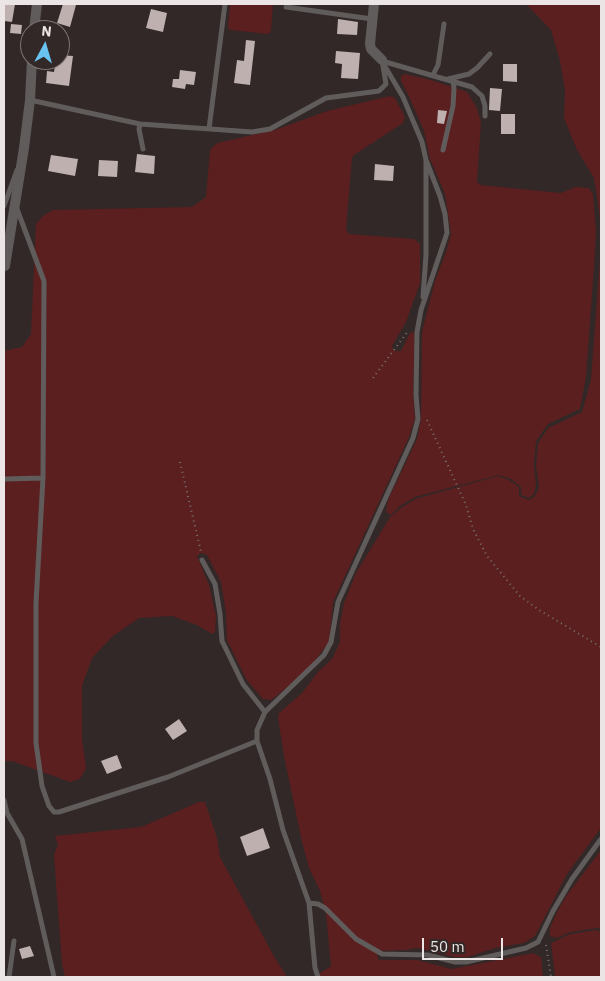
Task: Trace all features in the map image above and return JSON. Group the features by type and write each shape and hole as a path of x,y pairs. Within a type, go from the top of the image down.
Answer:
{"street":[{"path":"36,20 38,4"},
{"path":"374,4 370,44 371,49 382,60"},
{"path":"5,266 9,204 24,148 32,70"}],"lane":[{"path":"210,129 225,4"},
{"path":"286,7 373,19"},
{"path":"433,75 438,65 444,24"},
{"path":"450,80 469,74 490,54"},
{"path":"30,100 140,124 237,132 270,129 326,98 379,91 386,84 382,60"},
{"path":"382,60 472,87 482,96 485,116"},
{"path":"382,60 403,96 422,142 426,160 445,214 447,233 421,310"},
{"path":"443,150 453,106 454,88 450,80"},
{"path":"140,124 143,149"},
{"path":"318,977 315,968 309,903 286,837 257,741 257,730 265,712 324,655 331,642 338,602 413,438 418,418 416,396 417,332 426,255 426,160"},
{"path":"9,204 44,281 42,478 36,603 36,743 42,786 49,806 54,812 59,812 168,778 257,741"},
{"path":"4,479 42,478"},
{"path":"202,560 215,584 222,641 243,684 265,712"},
{"path":"4,800 7,812 22,839 54,977"},
{"path":"309,903 318,904 325,908 356,939 382,954 428,955 455,962 466,962 526,948 538,942 553,911 572,879 601,839"},
{"path":"9,977 14,940"}],"path":[{"path":"373,378 397,346"},
{"path":"426,414 427,422 463,497 473,529 487,556 526,601 563,626 601,647"},
{"path":"180,462 202,560"},
{"path":"544,929 551,977"}],"shaded area":[{"path":"230,4 273,4 271,31 268,34 230,30 228,27"},
{"path":"526,4 601,4 601,225 594,178 577,150 564,118 565,90 560,61 551,30"},
{"path":"405,74 467,92 477,108 481,123 477,181 480,185 561,193 576,187 589,188 593,194 596,232 594,266 586,377 580,409 548,424 536,441 534,465 536,486 534,494 529,498 521,495 521,487 511,479 499,475 415,497 400,506 391,515 386,512 388,500 417,439 421,419 422,332 435,281 451,234 445,194 430,159 424,131 401,81 401,76"},
{"path":"390,96 395,98 405,117 403,123 352,158 346,229 349,234 414,239 420,244 420,283 406,322 392,346 394,351 401,351 410,333 415,332 413,392 415,419 409,437 333,602 329,642 311,666 293,683 271,700 263,699 246,679 227,640 226,613 221,582 207,555 201,553 197,556 209,585 216,616 215,632 212,634 197,625 172,616 139,618 113,636 92,658 82,686 82,739 86,768 80,779 70,782 12,761 4,761 4,351 22,347 31,334 36,224 43,216 53,210 192,207 206,197 210,150 217,143 275,130 327,111"},
{"path":"601,246 601,828 567,874 535,936 524,943 495,948 468,957 455,957 417,948 381,951 377,955 379,960 417,960 452,969 533,953 541,957 543,977 314,977 331,966 326,914 320,891 309,868 302,842 284,756 278,718 279,713 302,693 317,673 332,659 340,642 340,624 344,603 356,573 390,517 415,499 498,476 509,480 519,487 519,496 529,500 535,496 539,487 536,466 538,443 548,428 582,412 591,380"},
{"path":"199,802 205,802 217,838 220,857 287,977 65,977 62,964 54,855 58,845 55,836 141,827"},
{"path":"601,850 601,930 598,928 570,932 557,938 550,936 550,928 566,896"},
{"path":"596,930 601,932 601,977 555,977 551,943 570,934"}],"building":[{"path":"4,4 15,4 12,22 4,21"},
{"path":"63,4 76,5 70,27 70,20 58,20"},
{"path":"151,9 167,13 163,32 146,28"},
{"path":"338,19 358,22 357,35 337,34"},
{"path":"11,24 20,25 20,34 10,33"},
{"path":"246,40 255,41 250,85 234,83 237,60 244,61"},
{"path":"336,51 360,53 358,79 341,78 342,64 335,63"},
{"path":"70,56 73,56 69,86 46,83 47,71 54,72 54,70 70,70"},
{"path":"503,64 517,64 517,82 503,81"},
{"path":"180,70 196,72 194,85 186,84 185,89 172,87 173,79 179,79"},
{"path":"490,88 502,89 500,111 489,110"},
{"path":"438,110 447,111 444,124 437,123"},
{"path":"501,114 515,114 515,134 501,134"},
{"path":"137,154 155,156 154,174 135,172"},
{"path":"51,155 78,159 75,176 48,171"},
{"path":"99,160 118,161 117,177 98,176"},
{"path":"375,164 394,166 393,181 374,180"},
{"path":"179,719 187,731 173,740 165,729"},
{"path":"117,755 122,768 107,774 101,761"},
{"path":"263,828 270,848 247,856 240,837"},
{"path":"30,946 34,956 22,959 19,949"}]}
